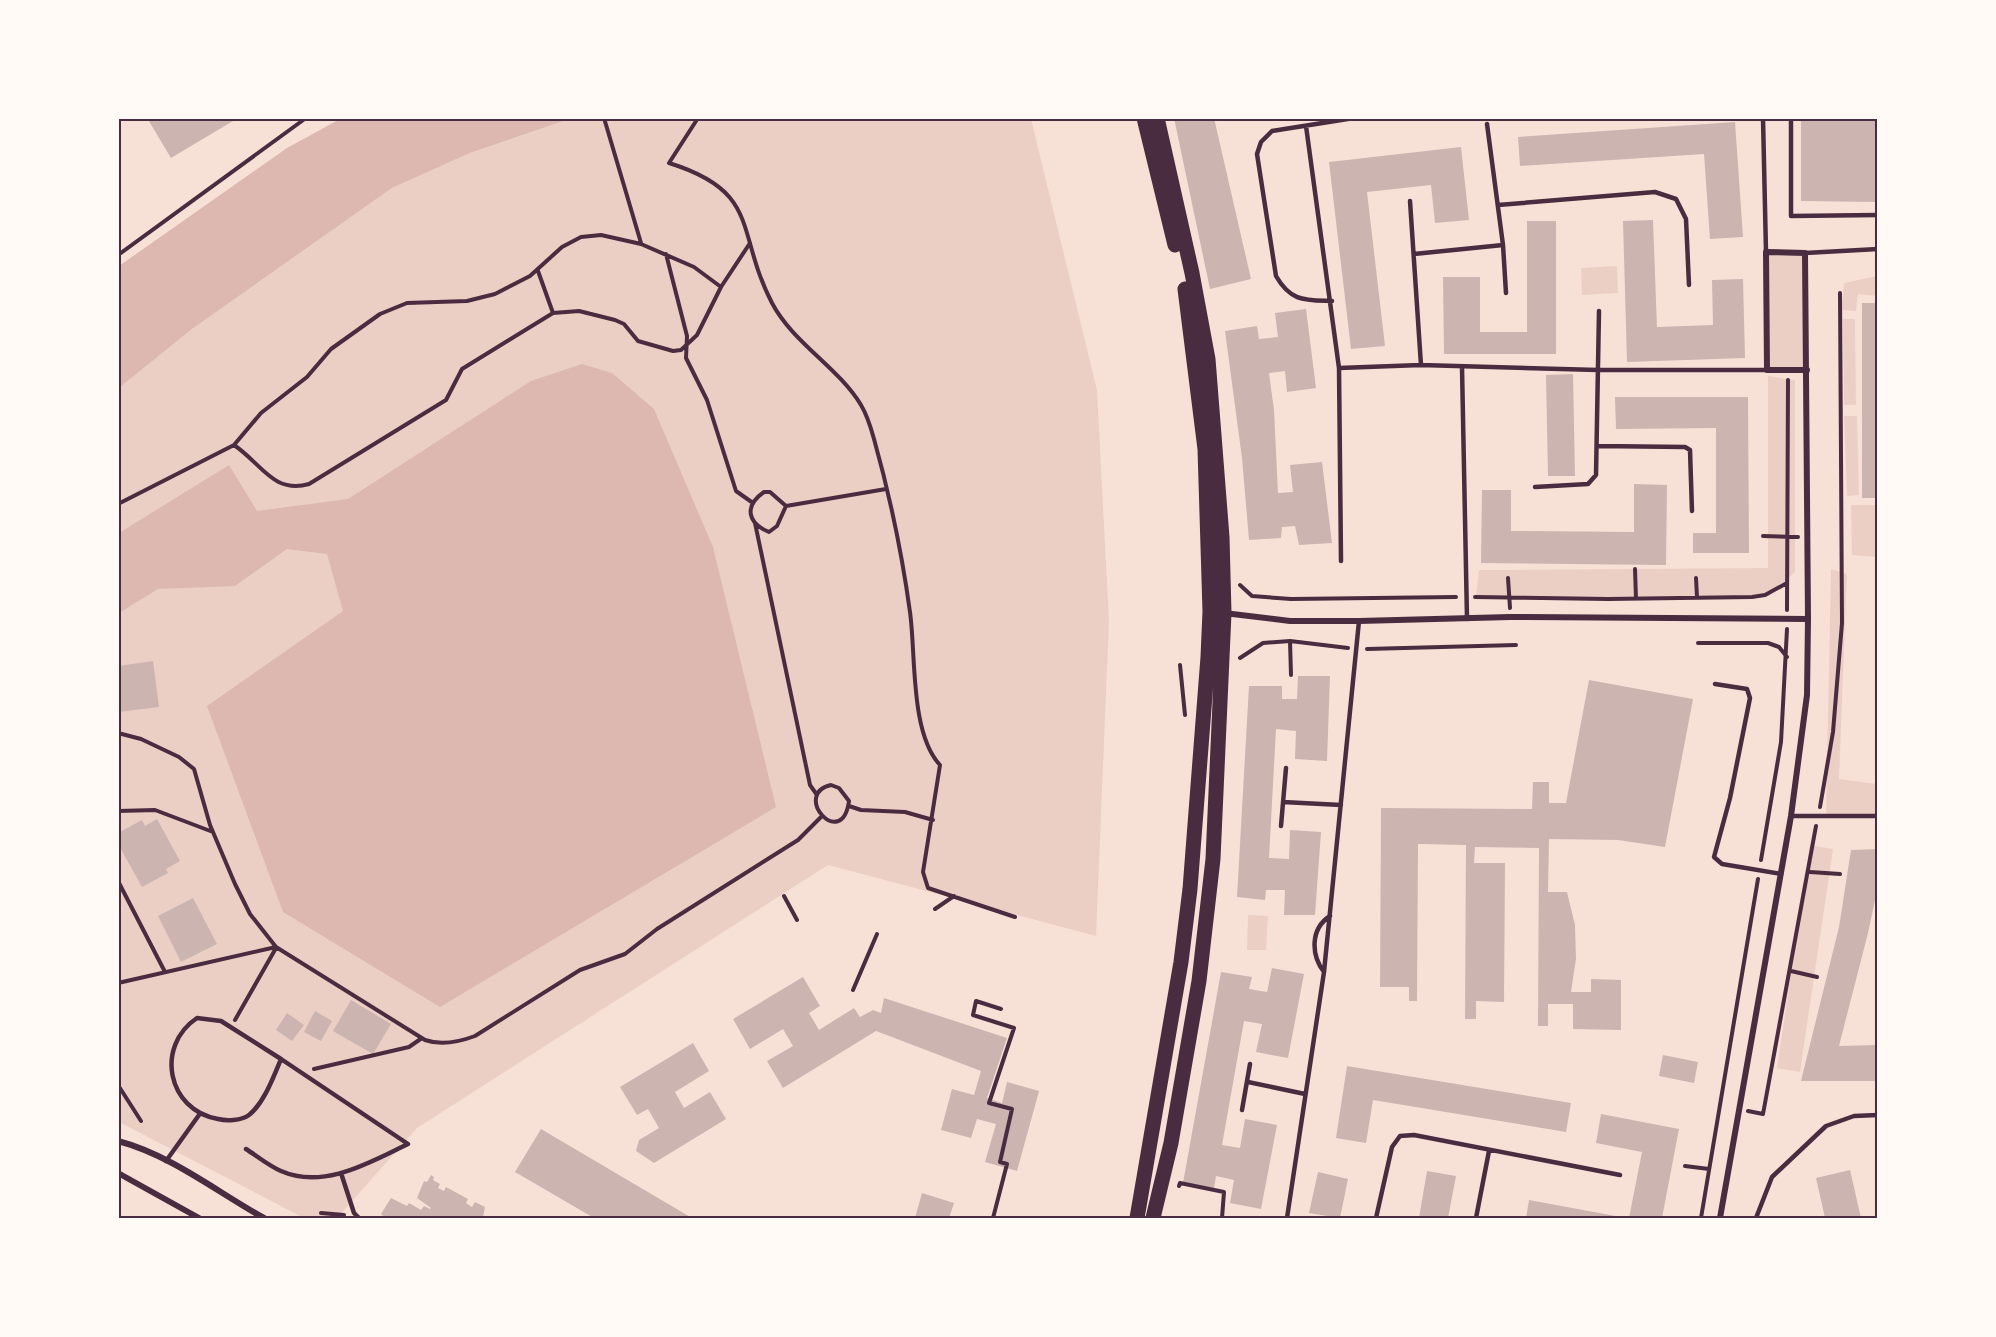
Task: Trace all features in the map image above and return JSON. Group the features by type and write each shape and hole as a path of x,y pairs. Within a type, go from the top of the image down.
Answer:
{"main road":[{"path":"1144,118 1184,280 1205,449 1217,612 1213,859 1199,981 1171,1143 1153,1218"},
{"path":"1137,1218 1170,1035 1184,941 1217,612 1222,537 1208,359 1192,273 1156,118"}],"street":[{"path":"1720,1218 1741,1110 1791,816 1806,705 1808,537 1807,370 1805,252 1766,252 1767,370 1807,370"},
{"path":"1217,612 1290,621 1510,617 1808,619"},
{"path":"118,1141 136,1146 166,1161 264,1218"},
{"path":"118,1173 199,1218"}],"lane":[{"path":"1332,301 1300,299 1284,290 1276,276 1257,154 1262,142 1272,132 1354,118"},
{"path":"1763,118 1766,252"},
{"path":"1791,118 1791,216 1878,215"},
{"path":"1487,124 1503,244 1506,293"},
{"path":"1306,126 1332,301 1339,369 1341,561"},
{"path":"1498,205 1655,192 1676,200 1686,219 1689,285"},
{"path":"1410,201 1421,365"},
{"path":"1414,254 1503,244"},
{"path":"1805,252 1878,249"},
{"path":"1535,487 1593,482 1596,476 1599,311"},
{"path":"1339,369 1421,365 1598,370 1767,370"},
{"path":"1462,367 1467,619"},
{"path":"1597,446 1685,447 1690,450 1692,511"},
{"path":"1287,1218 1324,972 1359,621"},
{"path":"1715,684 1742,686 1747,688 1750,698 1730,798 1714,857 1722,864 1781,873"},
{"path":"1281,826 1286,768"},
{"path":"1283,802 1341,805"},
{"path":"1791,816 1878,816"},
{"path":"1324,972 1314,952 1316,934 1330,916"},
{"path":"246,1149 280,1171 303,1178 341,1173 408,1144 301,1072 281,1059 230,1028 221,1021 197,1018 179,1035 172,1055 174,1081 184,1103 199,1115 227,1121 248,1115 262,1096 281,1059"},
{"path":"1242,1110 1250,1064"},
{"path":"1248,1082 1305,1094"},
{"path":"166,1161 199,1115"},
{"path":"1756,1218 1772,1177 1826,1126 1854,1116 1878,1115"},
{"path":"1376,1218 1392,1147 1400,1136 1414,1135 1620,1175"},
{"path":"1476,1218 1489,1151"},
{"path":"341,1173 354,1213 359,1218"}],"path":[{"path":"118,255 306,118"},
{"path":"604,118 641,244"},
{"path":"698,118 669,163 697,172 721,187 736,204 775,308 862,407 886,489 910,613 921,730 931,756 940,765 923,872 928,888 1015,917"},
{"path":"118,504 234,445 261,413 307,377 331,349 380,314 407,303 481,299 538,271 562,247 589,235 615,237 641,244 702,272 721,287"},
{"path":"234,445 251,456 276,483 291,488 309,484 446,400 462,369 552,313 579,311 615,320 624,324 639,342 673,351 685,347 698,335 721,287 750,243"},
{"path":"666,254 687,336 685,347 689,364 707,400 734,486 738,493 753,503"},
{"path":"538,271 552,313"},
{"path":"1741,1110 1763,1114 1810,872 1833,732 1842,623 1840,293"},
{"path":"1701,1218 1781,742 1787,657 1788,370"},
{"path":"786,506 886,489"},
{"path":"786,506 782,500 768,492 762,493 753,503 749,514 755,523 810,785 818,795"},
{"path":"755,523 767,531 775,530 786,506"},
{"path":"1763,536 1808,537"},
{"path":"1635,569 1636,599"},
{"path":"1508,578 1510,617"},
{"path":"1696,578 1697,597"},
{"path":"1291,599 1467,597 1636,599 1759,596 1787,583"},
{"path":"1290,641 1291,675"},
{"path":"1240,658 1263,643 1290,641 1356,649 1516,645"},
{"path":"1698,643 1768,643 1779,647 1787,657"},
{"path":"118,733 141,739 189,764 197,776 213,833 250,915 276,947 422,1038 437,1043 451,1043 475,1036 580,970 625,954 657,929 798,840 822,816"},
{"path":"834,786 846,795 849,806 842,818 834,823 822,816 816,808 818,795 825,787 834,786"},
{"path":"849,806 861,810 906,812 933,820"},
{"path":"118,811 155,810 213,833"},
{"path":"1810,872 1840,873"},
{"path":"118,881 165,972"},
{"path":"935,909 954,895"},
{"path":"784,896 797,920"},
{"path":"853,990 877,934"},
{"path":"118,983 276,947"},
{"path":"230,1028 276,947"},
{"path":"1791,971 1817,977"},
{"path":"993,1218 1007,1164 1000,1162 1012,1109 989,1103 1014,1028 973,1015 976,1001 1001,1009"},
{"path":"301,1072 409,1047 422,1038"},
{"path":"118,1085 141,1121"},
{"path":"1685,1166 1709,1169"},
{"path":"1180,1183 1224,1192 1222,1218"},
{"path":"321,1213 346,1215 354,1213"}],"shaded area":[{"path":"340,119 569,119 470,153 392,188 192,329 119,388 119,266 287,148"},
{"path":"569,119 1031,119 1097,390 1109,621 1096,936 828,865 417,1128 337,1218 304,1218 119,1122 119,388 192,329 392,188 470,153"},
{"path":"1766,252 1805,253 1807,370 1767,370"},
{"path":"1617,266 1618,293 1582,295 1581,268"},
{"path":"1877,276 1877,296 1858,294 1856,311 1842,310 1844,283"},
{"path":"1843,319 1855,319 1856,405 1844,405"},
{"path":"582,364 612,373 654,409 713,547 776,807 440,1007 283,912 207,706 343,611 327,554 287,549 235,586 158,589 119,613 119,533 229,465 257,511 348,499 531,381"},
{"path":"1768,376 1795,380 1795,572 1768,597 1476,598 1479,570 1768,568"},
{"path":"1844,416 1857,416 1859,495 1847,496"},
{"path":"1851,505 1877,505 1877,557 1852,555"},
{"path":"1831,569 1847,574 1839,779 1877,784 1878,816 1826,816"},
{"path":"1810,845 1833,849 1800,1072 1777,1068"},
{"path":"1248,915 1268,916 1266,950 1247,950"}],"building":[{"path":"147,118 185,119 238,118 171,158"},
{"path":"1174,118 1214,118 1251,279 1210,289"},
{"path":"1801,118 1878,118 1878,202 1801,201"},
{"path":"1735,122 1743,237 1710,239 1704,154 1520,166 1518,137"},
{"path":"1461,147 1469,220 1435,223 1431,185 1367,192 1385,346 1351,349 1329,162"},
{"path":"1653,220 1657,327 1713,325 1712,280 1743,279 1745,358 1627,362 1623,221"},
{"path":"1527,221 1556,221 1556,354 1444,354 1443,277 1480,277 1480,332 1527,332"},
{"path":"1862,303 1878,303 1878,498 1862,498"},
{"path":"1306,309 1316,388 1287,392 1285,371 1269,373 1274,410 1278,493 1293,492 1290,465 1322,462 1332,543 1299,545 1295,526 1282,527 1281,538 1249,540 1242,458 1225,331 1257,326 1259,339 1278,337 1275,313"},
{"path":"1573,374 1575,476 1548,476 1546,375"},
{"path":"1615,397 1748,397 1749,553 1693,553 1693,533 1716,533 1716,428 1616,429"},
{"path":"1634,484 1667,485 1666,565 1481,563 1482,490 1511,490 1511,531 1634,532"},
{"path":"153,661 159,707 118,712 118,666"},
{"path":"1298,676 1330,676 1327,761 1295,759 1296,731 1276,729 1269,858 1289,859 1290,830 1321,832 1315,915 1284,915 1285,890 1266,890 1265,900 1237,897 1249,686 1282,686 1282,699 1297,699"},
{"path":"1589,680 1693,699 1665,847 1618,840 1549,839 1548,892 1567,892 1575,925 1576,959 1571,992 1591,992 1591,979 1621,980 1621,1030 1573,1029 1573,1004 1548,1004 1548,1026 1538,1026 1539,848 1475,847 1474,863 1505,863 1504,1002 1476,1001 1476,1019 1465,1019 1466,845 1418,844 1417,1001 1409,1001 1409,987 1380,987 1381,808 1532,809 1533,782 1549,782 1549,803 1566,803"},
{"path":"157,819 180,861 166,869 168,873 142,887 118,844 118,833 142,820 145,826"},
{"path":"1878,849 1878,886 1839,1046 1878,1045 1878,1081 1801,1081 1839,927 1851,850"},
{"path":"193,898 217,944 181,962 158,916"},
{"path":"1272,968 1304,974 1288,1058 1256,1052 1262,1024 1244,1021 1222,1145 1240,1148 1245,1119 1277,1125 1261,1209 1230,1203 1234,1180 1216,1176 1214,1188 1183,1183 1221,972 1252,977 1249,989 1267,992"},
{"path":"803,977 820,1006 809,1013 819,1030 854,1008 860,1017 873,1010 881,1013 884,998 1007,1038 987,1098 1002,1103 1007,1082 1039,1091 1017,1171 985,1162 996,1124 977,1119 971,1138 941,1130 952,1089 974,1095 981,1071 876,1031 783,1088 767,1061 793,1046 783,1029 750,1049 733,1019"},
{"path":"351,1000 391,1024 373,1054 333,1031"},
{"path":"315,1011 332,1021 321,1041 304,1032"},
{"path":"287,1013 304,1025 292,1041 276,1030"},
{"path":"693,1043 709,1071 675,1092 684,1108 710,1092 726,1119 654,1163 636,1151 639,1140 659,1128 648,1109 637,1115 620,1087"},
{"path":"1663,1055 1698,1062 1694,1083 1659,1076"},
{"path":"1347,1066 1571,1103 1566,1132 1373,1100 1366,1143 1336,1138"},
{"path":"1601,1114 1679,1129 1662,1218 1629,1218 1642,1152 1596,1143"},
{"path":"541,1129 692,1218 594,1218 515,1172"},
{"path":"1850,1170 1861,1218 1825,1218 1816,1178"},
{"path":"1427,1171 1456,1176 1448,1218 1419,1218"},
{"path":"1318,1172 1348,1179 1340,1218 1309,1213"},
{"path":"431,1175 434,1177 433,1180 440,1184 438,1188 444,1191 446,1187 468,1199 466,1203 472,1207 475,1202 485,1207 483,1217 381,1218 391,1198 407,1206 409,1203 421,1210 424,1206 430,1209 417,1198 424,1181 427,1182"},
{"path":"922,1193 954,1203 949,1218 915,1218"},
{"path":"1529,1200 1621,1217 1621,1218 1526,1218"}]}
